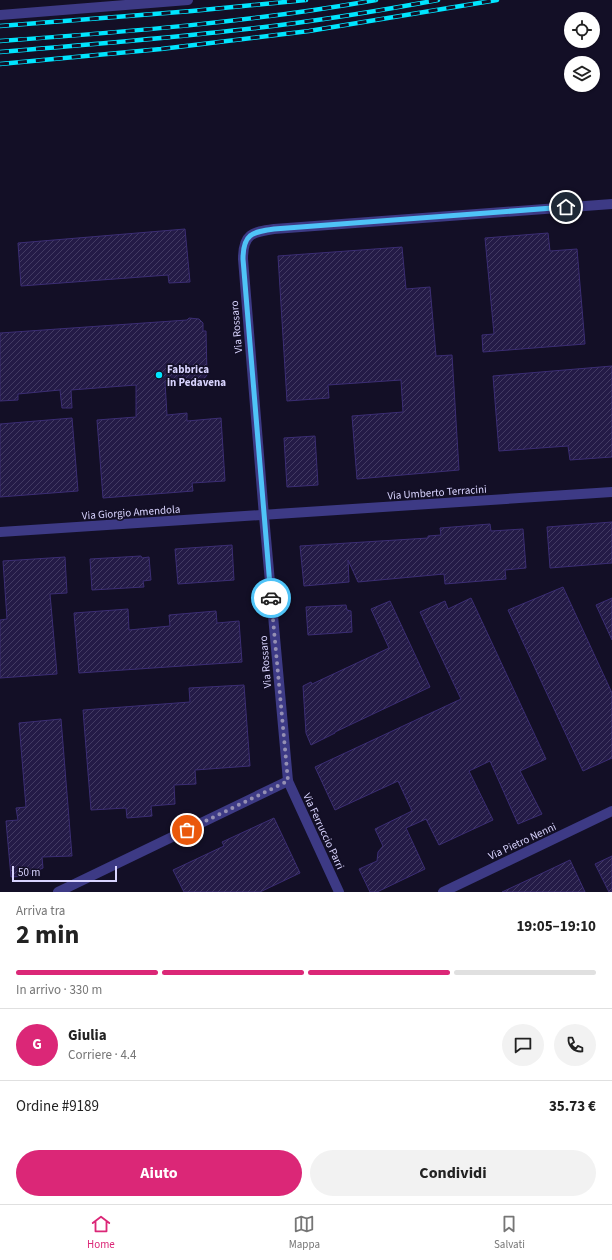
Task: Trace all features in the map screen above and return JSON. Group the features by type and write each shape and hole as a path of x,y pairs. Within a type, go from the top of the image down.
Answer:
{"street":[{"path":"0,15 188,0"},
{"name":"Via Rossaro","path":"288,781 264,516 243,259 244,244 249,237 256,232 274,229 612,204"},
{"name":"Via Umberto Terracini","path":"264,516 612,492"},
{"name":"Via Giorgio Amendola","path":"0,532 264,516"},
{"path":"58,892 288,781"},
{"name":"Via Ferruccio Parri","path":"288,781 339,892"},
{"name":"Via Pietro Nenni","path":"443,892 612,811"}],"building":[{"path":"185,229 190,282 169,283 168,275 21,286 18,243"},
{"path":"548,233 550,251 577,249 585,344 483,352 482,335 494,334 485,238"},
{"path":"402,247 406,289 430,287 436,356 452,355 459,470 357,479 352,416 403,412 401,380 328,385 329,398 287,401 278,256"},
{"path":"189,318 199,319 203,323 203,331 206,331 207,375 203,380 197,382 190,380 165,382 167,415 187,413 187,421 221,418 225,481 192,483 193,491 103,498 97,420 136,417 136,385 71,390 72,408 62,408 60,390 18,394 18,400 0,401 0,333 187,320"},
{"path":"612,366 612,457 570,460 568,446 499,451 493,376"},
{"path":"72,418 78,491 0,497 0,424"},
{"path":"315,436 318,485 287,487 284,438"},
{"path":"612,522 612,563 550,568 547,527"},
{"path":"490,524 491,531 523,529 526,568 505,570 506,579 445,584 444,574 358,582 348,560 349,582 304,586 300,546 428,538 428,536 441,535 440,528"},
{"path":"232,545 234,580 178,584 175,549"},
{"path":"141,556 142,558 149,557 151,580 143,581 144,587 92,590 90,559"},
{"path":"65,557 67,593 50,594 57,674 0,678 0,620 7,619 3,561"},
{"path":"563,587 612,693 612,758 583,771 508,610"},
{"path":"471,598 546,759 520,771 542,814 518,824 490,761 469,771 493,820 439,845 426,819 406,828 425,869 377,892 370,892 359,869 377,861 378,852 383,846 375,829 412,811 398,781 335,810 315,767 461,699 420,612 445,601 448,609"},
{"path":"612,598 612,640 596,605"},
{"path":"390,601 430,687 311,745 306,733 303,686 311,682 312,684 389,648 371,609"},
{"path":"346,605 347,610 351,611 352,632 308,635 306,607"},
{"path":"128,609 129,630 170,626 169,615 216,611 217,623 239,621 242,662 79,673 74,613"},
{"path":"244,685 250,766 195,770 196,784 174,785 175,804 151,806 152,816 127,818 126,808 91,810 83,710 190,702 189,688"},
{"path":"61,719 72,856 42,857 43,868 25,876 11,877 6,821 18,820 16,808 26,807 19,723"},
{"path":"274,818 300,873 260,892 184,892 173,870 224,846 222,842"},
{"path":"612,856 612,892 609,892 595,864"},
{"path":"570,860 585,892 502,892 530,879"}],"railway":[{"path":"0,26 192,11 306,0"},
{"path":"0,41 142,30 236,20 329,8 376,0"},
{"path":"0,52 256,28 347,16 438,0"},
{"path":"0,64 161,49 309,31 497,0"}],"way so far":[{"path":"187,830 288,781 271,598"}],"place":[{"name":"Fabbrica in Pedavena","path":"159,375"}],"route":[{"path":"271,598 243,259 243,247 246,240 256,232 274,229 566,207"}]}
